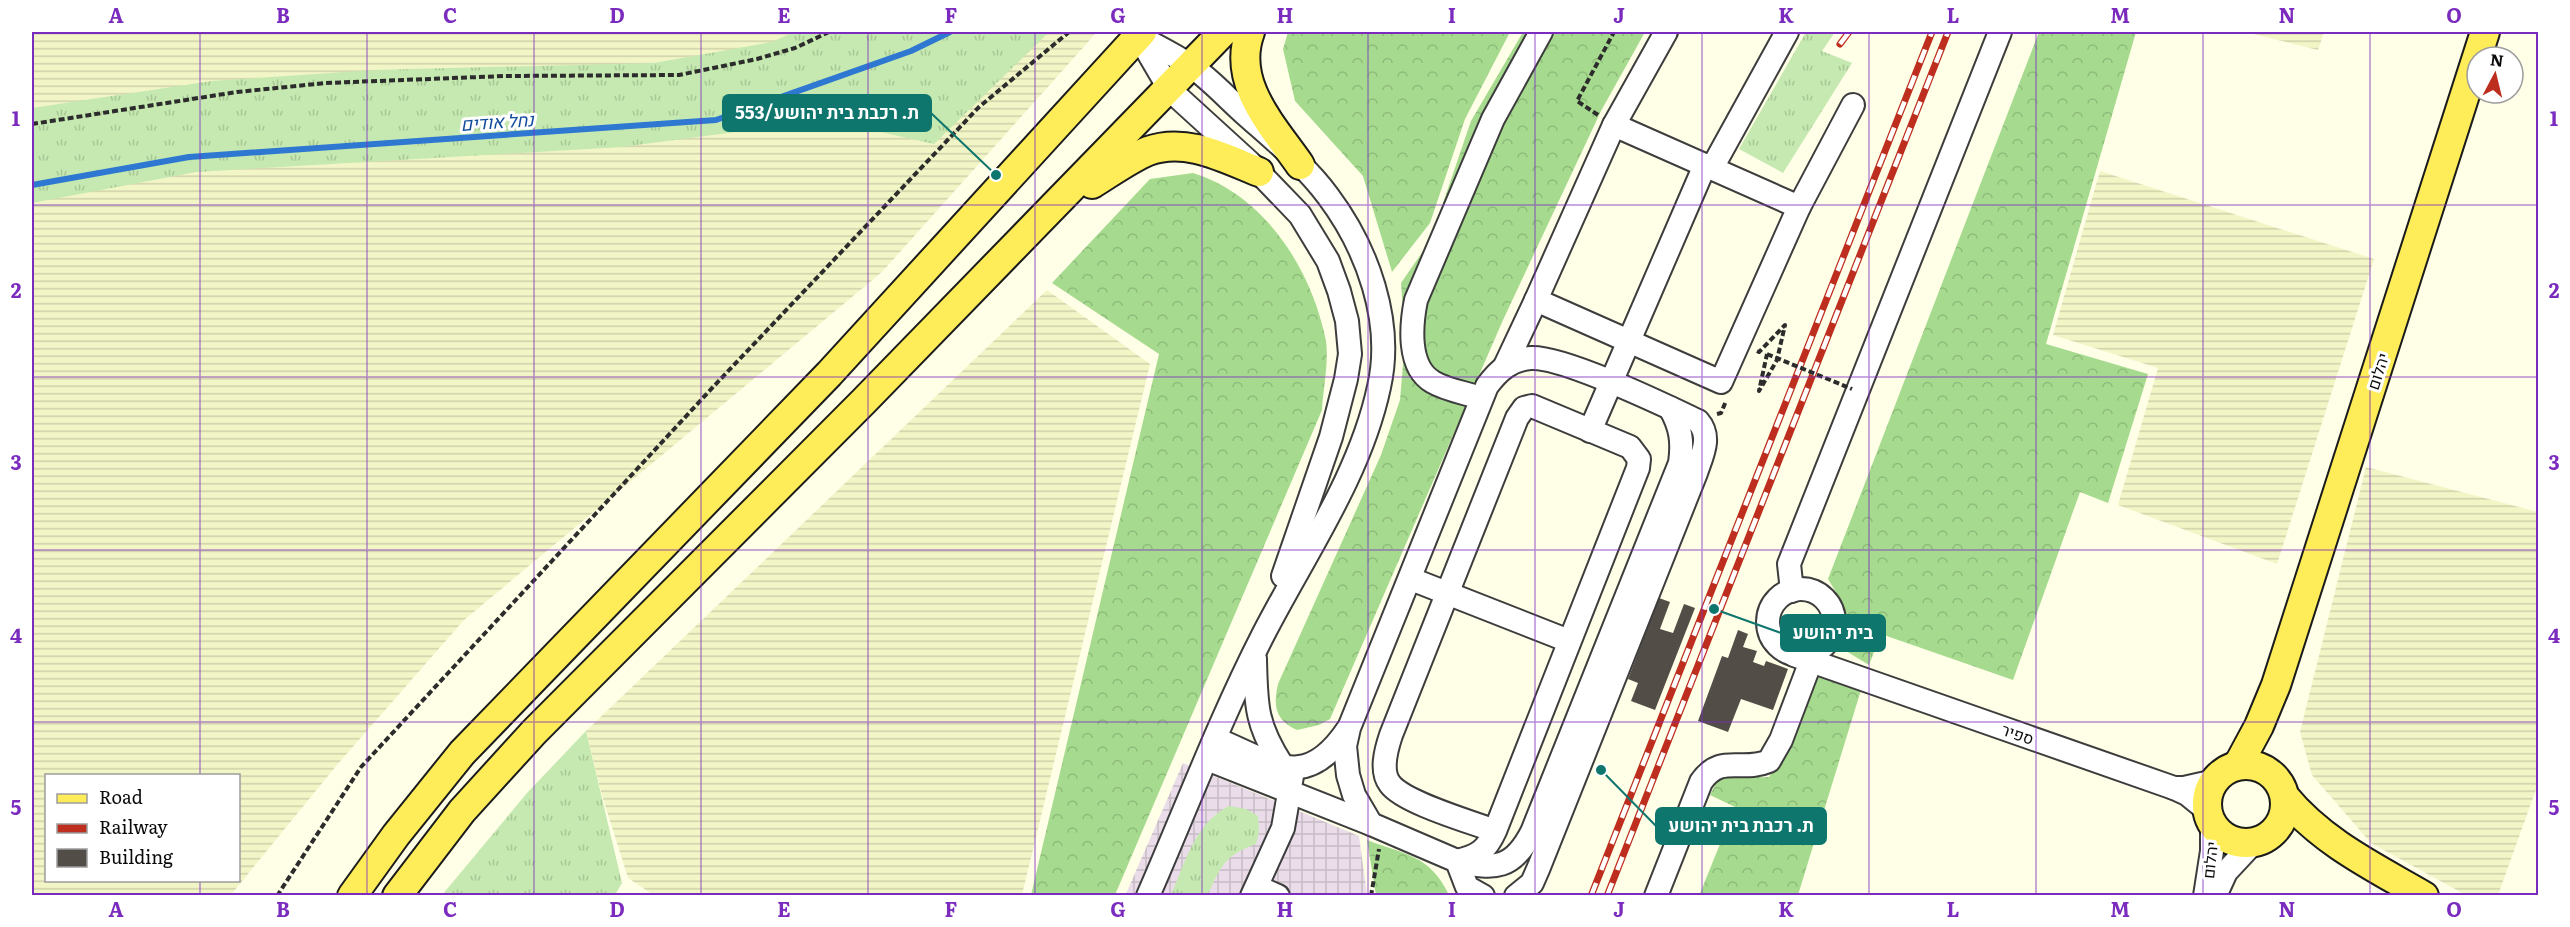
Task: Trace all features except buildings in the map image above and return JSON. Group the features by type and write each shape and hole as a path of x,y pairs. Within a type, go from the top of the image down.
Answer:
{"main road":[{"path":"397,896 462,811 534,732 1059,203 1170,90 1223,32"},
{"path":"1251,32 1247,40 1247,80 1253,96 1300,165"},
{"name":"יהלום","path":"2227,773 2259,726 2276,685 2485,32"},
{"path":"352,896 411,816 462,753 829,374 1140,34"},
{"path":"1059,203 1148,151 1164,147 1185,147 1205,151 1259,172"},
{"name":"יהלום","path":"2276,685 2270,745 2280,787"},
{"path":"2347,852 2312,841 2232,840 2221,834 2210,818 2207,799 2227,773 2261,767 2312,826 2347,852 2424,896"},
{"path":"2260,840 2281,822 2280,787"}],"street":[{"path":"1481,398 1434,383 1422,374 1414,350 1411,324 1416,300 1493,119 1541,32"},
{"path":"1505,366 1614,124 1666,32"},
{"path":"1590,431 1628,340 1709,167 1786,32"},
{"path":"1792,591 1789,564 2000,32"},
{"path":"1140,34 1192,66 1300,165 1327,194 1359,247 1372,281 1380,316 1384,354 1380,386 1359,449 1340,493 1258,645 1148,896"},
{"path":"1140,34 1170,90 1259,172 1300,215 1328,261 1347,321 1350,354 1331,437 1258,645 1257,713 1269,746 1287,767 1291,791 1283,828 1255,891 1278,896"},
{"path":"1536,300 1721,382 1800,207 1853,105"},
{"path":"1614,124 1800,207"},
{"path":"1212,749 1287,767 1305,768 1335,750 1349,728 1411,579 1481,398 1495,375 1505,366 1525,359 1546,359 1610,383 1698,421 1705,429 1706,438 1696,473 1539,867 1532,883 1516,896"},
{"path":"1457,861 1475,856 1487,848 1495,831 1638,468 1639,459 1630,447 1532,406 1524,408 1517,418 1387,746 1386,777 1390,784 1407,798 1495,831"},
{"path":"1212,749 1291,791 1457,861 1481,867 1498,866 1512,860 1525,846 1532,832 1680,463 1682,436 1678,422 1670,408"},
{"path":"1411,579 1569,641"},
{"path":"1656,896 1705,776 1719,765 1748,767 1769,761 1780,740 1812,651 1833,628 1830,607 1814,592 1792,591 1776,600 1771,608 1768,627 1777,645 1812,651"},
{"name":"ספיר","path":"1812,651 1836,656 1849,670 1862,678 2174,788 2187,794 2210,818"},
{"path":"1349,728 1345,746 1348,775 1354,795 1377,826"},
{"name":"ספיר","path":"2174,788 2184,788 2227,773"},
{"name":"יהלום","path":"2205,896 2212,851 2210,818"},
{"name":"יהלום","path":"2215,896 2226,872 2260,840"},
{"path":"1457,861 1467,887 1483,896"}],"path":[{"path":"32,124 237,92 326,83 505,76 679,75 757,59 795,48 830,32"},
{"path":"277,896 369,758 714,386 971,115 1069,32"},
{"path":"1614,32 1577,101 1614,124"},
{"path":"1754,349 1760,352 1785,325 1776,360 1759,391 1767,354 1852,389"},
{"path":"1698,421 1721,413 1729,394"},
{"path":"1371,896 1377,826"}],"shaded area":[{"path":"1183,763 1359,836 1367,895 1125,896"}],"green space":[{"path":"32,32 1097,32 882,272 464,620 336,766 230,896 32,895"},
{"path":"794,32 1049,32 934,144 850,125 804,123 621,147 196,172 32,203 32,108 212,81 374,70 654,63 772,42"},
{"path":"1288,32 1510,32 1465,119 1430,223 1392,272 1363,176 1295,101 1283,49"},
{"path":"1523,32 1645,32 1601,111 1503,320 1330,719 1319,725 1297,730 1284,722 1277,712 1278,684 1381,455 1400,400 1405,341 1401,283 1430,241 1471,121"},
{"path":"1806,32 1835,32 1822,51 1852,63 1783,173 1739,149"},
{"path":"2039,32 2136,32 2046,344 2148,374 2108,503 2080,492 2013,680 1881,634 1869,665 1846,651 1842,602 1828,579"},
{"path":"2246,32 2324,32 2318,50"},
{"path":"2100,171 2374,259 2277,564 2118,505 2158,368 2053,335"},
{"path":"1193,173 1219,184 1242,199 1263,217 1297,262 1319,314 1326,341 1322,410 1115,895 1031,895 1159,354 1052,283 1150,179"},
{"path":"1047,290 1150,364 1022,895 655,896 628,878 601,792 586,731"},
{"path":"2366,467 2538,512 2538,784 2498,895 2466,895 2371,843 2312,775 2300,732"},
{"path":"1815,671 1861,690 1798,895 1699,896 1735,807 1710,795 1719,777 1769,777 1784,751"},
{"path":"586,731 622,883 615,895 442,895 527,793"},
{"path":"1229,806 1246,809 1258,816 1259,832 1256,844 1237,853 1225,863 1208,895 1171,895 1199,833 1217,813"},
{"path":"1367,840 1405,853 1425,864 1442,882 1449,895 1376,895"}],"waterway":[{"name":"נחל אודים","path":"32,185 189,157 716,120 911,51 950,32"}],"railway":[{"path":"1840,44 1849,32"},
{"path":"1591,896 1932,32"},
{"path":"1607,896 1948,32"}],"place":[{"name":"ת. רכבת בית יהושע/553","path":"996,175"},
{"name":"בית יהושע","path":"1714,609"},
{"name":"ת. רכבת בית יהושע","path":"1601,770"}]}
